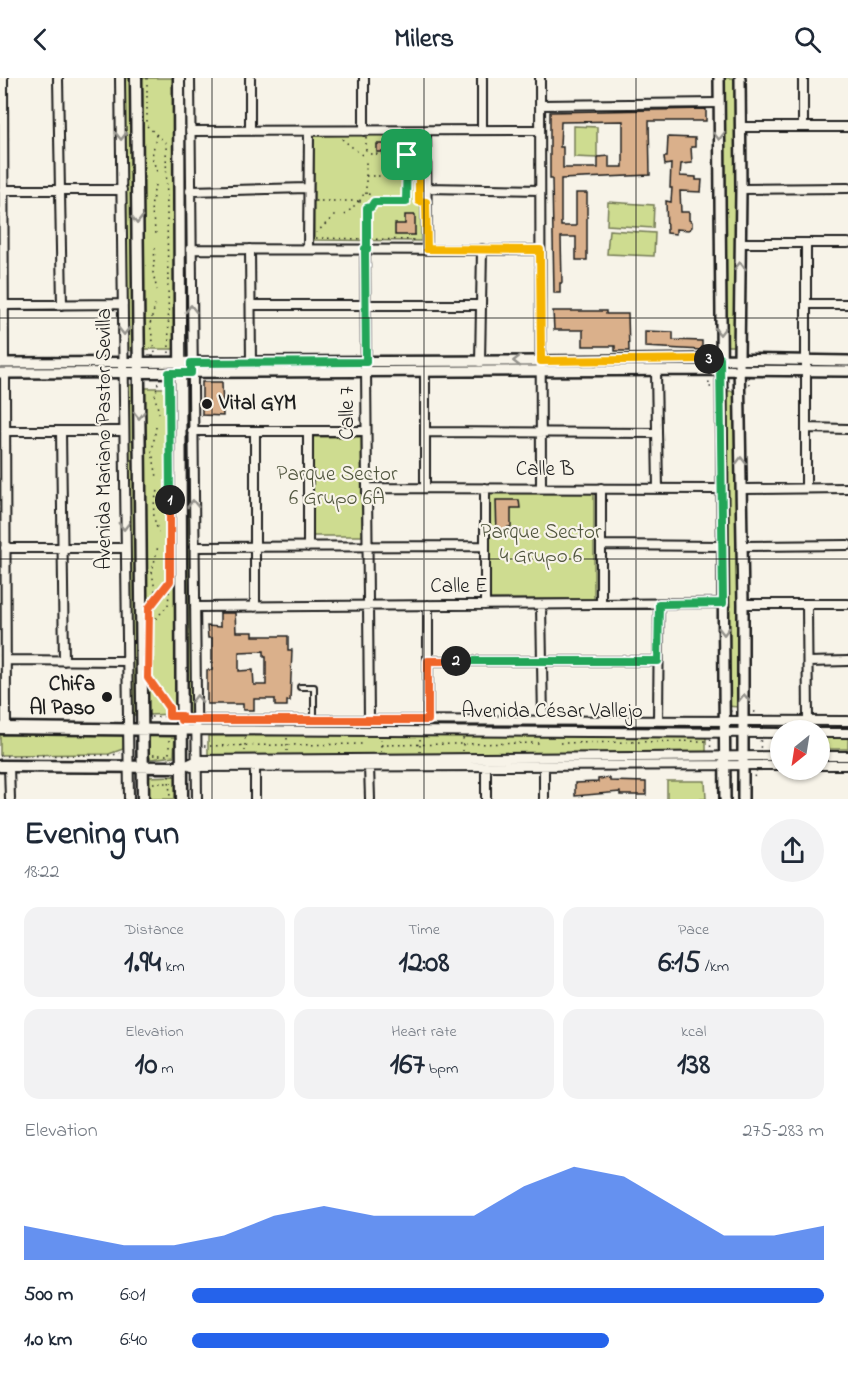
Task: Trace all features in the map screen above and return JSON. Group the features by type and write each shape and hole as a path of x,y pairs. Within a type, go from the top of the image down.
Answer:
{"main road":[{"name":"Avenida Mariano Pastor Sevilla","path":"136,78 143,799"},
{"path":"180,78 174,368 178,720 182,799"},
{"name":"Avenida César Vallejo","path":"3,728 169,729 178,720"},
{"path":"5,766 182,766"}],"street":[{"path":"3,78 2,363 124,362 139,368"},
{"path":"58,78 62,305"},
{"name":"Avenida Mariano Pastor Sevilla","path":"120,78 124,548 129,799"},
{"path":"190,78 191,373 197,799"},
{"path":"250,78 250,131"},
{"path":"364,78 365,131"},
{"path":"482,78 482,130"},
{"path":"540,78 541,488"},
{"path":"719,78 720,370 723,489 723,603 719,720 724,733 725,799"},
{"path":"740,78 739,371 742,489 743,799"},
{"path":"803,78 803,127"},
{"path":"540,105 719,103"},
{"path":"740,127 848,127"},
{"path":"190,131 540,130"},
{"path":"308,249 309,131"},
{"path":"426,131 427,249"},
{"path":"190,191 308,188"},
{"path":"426,188 540,190"},
{"path":"741,189 848,188"},
{"path":"3,190 122,190"},
{"path":"741,243 848,243"},
{"path":"806,243 806,488"},
{"path":"190,249 540,250"},
{"path":"250,249 251,363"},
{"name":"Calle 7","path":"365,249 369,720"},
{"path":"480,362 482,249"},
{"path":"3,305 123,304"},
{"path":"251,304 480,304"},
{"path":"806,304 848,304"},
{"path":"3,728 6,660 3,605 6,548 2,374 124,373 139,368 174,368 191,363 720,358 848,361"},
{"path":"174,368 191,373 848,371"},
{"path":"656,371 658,489"},
{"path":"425,373 425,488"},
{"path":"806,428 848,429"},
{"path":"5,431 124,431"},
{"path":"62,431 64,661"},
{"path":"192,431 366,431"},
{"path":"255,431 255,607"},
{"path":"308,431 308,547"},
{"path":"425,432 657,434"},
{"name":"Calle B","path":"367,488 723,489"},
{"path":"485,488 485,605"},
{"path":"742,489 848,488"},
{"path":"601,489 601,604"},
{"path":"742,546 848,544"},
{"path":"601,545 723,546"},
{"path":"194,547 485,546"},
{"path":"6,548 124,548"},
{"name":"Calle E","path":"195,607 723,603"},
{"path":"541,604 543,720"},
{"path":"658,721 659,604"},
{"path":"743,604 848,604"},
{"path":"428,605 428,720"},
{"path":"807,605 808,720"},
{"path":"6,660 127,662"},
{"path":"428,661 658,661"},
{"path":"807,662 848,661"},
{"name":"Avenida César Vallejo","path":"178,720 197,725 711,737 724,733 770,733"},
{"name":"Avenida César Vallejo","path":"197,725 314,720 770,720"},
{"name":"Avenida César Vallejo","path":"830,721 848,721"},
{"path":"830,733 848,734"},
{"path":"830,756 848,756"},
{"path":"182,766 711,757 725,761 770,763"},
{"path":"760,761 770,758"},
{"path":"197,764 255,767 713,766 725,761"},
{"path":"830,765 848,765"},
{"path":"5,766 10,799"},
{"path":"369,766 370,799"},
{"path":"486,766 486,799"},
{"path":"544,766 544,799"},
{"path":"255,767 255,799"}],"lane":[{"path":"300,687 314,687 314,720"}],"path":[{"path":"147,78 147,126 166,143 168,296 174,368 168,605 149,626 149,617"},
{"path":"365,131 366,151"},
{"path":"156,134 152,157 157,172"},
{"path":"349,137 340,137 362,155"},
{"path":"370,154 419,155"},
{"path":"406,202 407,155"},
{"path":"345,215 366,195 366,159"},
{"path":"366,176 382,176"},
{"path":"160,178 166,179"},
{"path":"155,185 151,208 156,234"},
{"path":"366,195 372,197 374,202"},
{"path":"308,201 360,201"},
{"path":"360,201 363,207 367,208"},
{"path":"374,202 426,202"},
{"path":"367,208 371,207 374,202"},
{"path":"367,208 367,240"},
{"path":"316,233 336,214"},
{"path":"316,222 316,239 419,240"},
{"path":"161,241 167,241"},
{"path":"155,248 153,273 157,290"},
{"path":"161,296 168,296"},
{"path":"155,352 150,324 156,303"},
{"path":"158,383 155,397 159,414"},
{"path":"156,427 152,452 157,477"},
{"path":"158,491 153,511 154,523 159,532"},
{"path":"157,598 152,572 158,546"},
{"path":"149,608 170,581"},
{"path":"148,678 178,720"},
{"path":"142,717 178,720"},
{"path":"170,799 169,729 178,720"},
{"path":"713,766 711,737 719,720"},
{"path":"759,720 760,761"},
{"path":"463,735 463,752"},
{"path":"504,735 504,752"},
{"path":"540,735 540,751"},
{"path":"560,735 560,751"},
{"path":"595,735 595,750"},
{"path":"245,736 245,755"},
{"path":"287,736 287,755"},
{"path":"204,746 364,744 364,736"},
{"path":"381,736 381,753"},
{"path":"420,736 420,753"},
{"path":"560,743 663,742 711,737"},
{"path":"663,742 663,749"},
{"path":"381,745 540,743"},
{"path":"0,756 113,755 125,751"}],"green space":[{"path":"125,78 133,78 135,351 127,350"},
{"path":"141,78 175,78 176,349 143,349"},
{"path":"184,78 188,78 190,350 184,349"},
{"path":"725,78 735,78 736,346 726,346"},
{"path":"574,126 597,127 597,158 574,157"},
{"path":"421,134 421,241 314,240 314,136"},
{"path":"608,202 654,205 653,228 607,225"},
{"path":"609,230 655,233 654,256 607,254"},
{"path":"128,385 135,385 138,715 132,715"},
{"path":"144,388 174,388 177,714 147,715"},
{"path":"184,389 190,389 191,714 186,714"},
{"path":"725,391 736,391 738,707 727,706"},
{"name":"Parque Sector 6 Grupo 6A","path":"312,437 361,437 362,536 313,536"},
{"name":"Parque Sector 4 Grupo 6","path":"488,491 594,492 594,599 488,599"},
{"path":"706,732 706,753 208,756 208,736"},
{"path":"149,733 175,734 174,756 151,759 147,746"},
{"path":"123,734 123,749 109,754 0,755 0,735"},
{"path":"830,735 848,735 848,749 830,749"},
{"path":"176,776 176,799 147,799 147,777"},
{"path":"667,781 705,781 706,799 667,799"}],"building":[{"path":"706,109 706,121 649,121 650,175 561,179 561,226 576,226 576,193 587,193 587,260 576,260 576,237 561,237 562,283 560,283 560,293 554,293 550,112","holes":["623,121 623,167 609,167 609,156 598,157 598,168 563,168 563,147 560,147 561,122"]},
{"path":"668,137 695,138 695,147 691,147 692,163 681,164 680,176 696,177 696,180 702,180 701,192 680,191 681,212 689,212 692,227 689,230 676,229 676,234 667,233 666,201 671,202 672,188 670,188 671,164 665,165 664,157 667,157"},
{"path":"377,144 414,144 414,152 377,152"},
{"path":"405,215 415,215 415,235 395,235 395,224 405,224"},
{"path":"553,311 606,311 606,314 628,314 629,351 615,351 615,346 583,346 583,330 554,330"},
{"path":"645,331 673,332 673,340 702,341 702,350 645,347"},
{"path":"202,382 222,382 223,416 202,415"},
{"path":"496,500 519,500 520,508 511,508 511,527 508,527 508,536 497,536"},
{"path":"220,613 235,613 236,632 253,632 253,636 288,636 288,650 292,650 290,701 287,701 287,706 275,706 275,699 254,699 254,710 243,710 243,704 207,704 207,670 212,670 212,638 208,638 207,626 220,627","holes":["264,651 264,656 266,656 266,685 254,685 253,670 239,671 239,652"]},
{"path":"610,778 610,781 646,782 646,795 620,795 620,792 575,796 575,783 598,782 598,779"}],"place":[{"name":"Vital GYM","path":"207,404"},
{"name":"Chifa Al Paso","path":"107,697"}],"route":[{"path":"407,155 419,155 419,201 426,202 427,249 540,250 541,361 720,358 723,603 659,604 658,661 428,661 428,720 181,720 181,716 169,716 169,708 148,678 149,608 170,581 169,373 191,373 191,363 366,362 367,208 371,207 374,202 406,202 407,155"}]}
